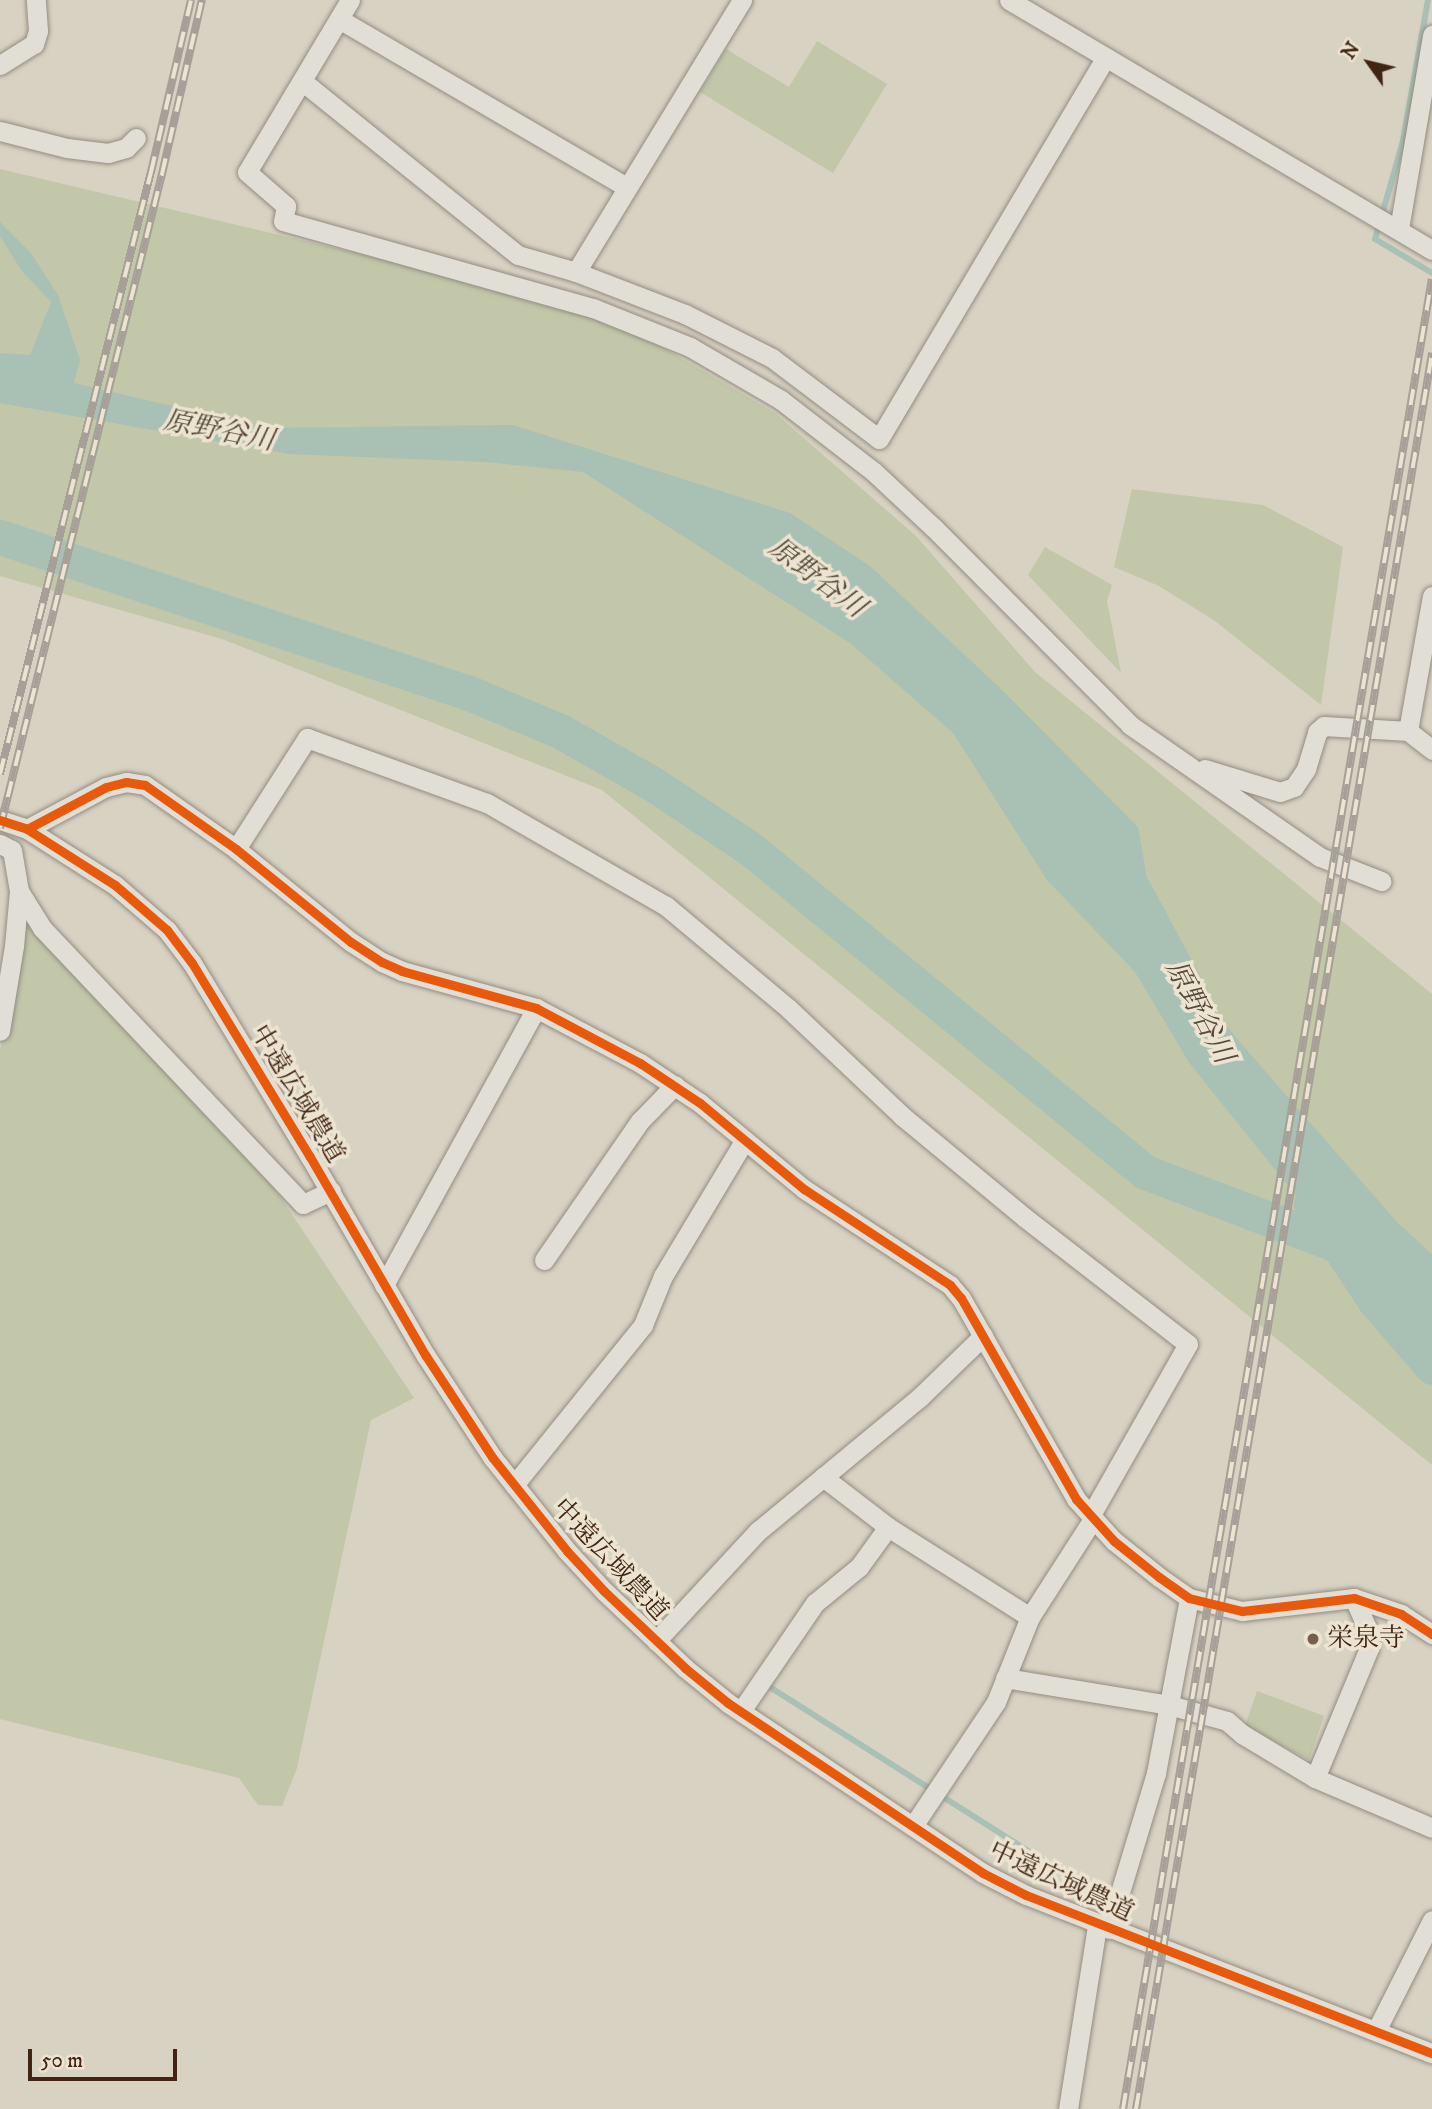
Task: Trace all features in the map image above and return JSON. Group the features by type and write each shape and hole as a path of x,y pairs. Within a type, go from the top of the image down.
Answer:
{"street":[{"path":"0,65 34,44 38,31 36,0"},
{"path":"350,0 247,172 286,206 283,221 593,308 691,347 781,400 873,471 1130,725 1320,857 1381,881"},
{"path":"576,272 742,0"},
{"path":"1009,0 1432,250"},
{"path":"339,19 627,187"},
{"path":"1399,229 1432,35"},
{"path":"302,81 517,255 576,272 685,314 772,358 879,439 1106,57"},
{"path":"0,131 67,148 108,153 126,148 136,138"},
{"path":"1408,731 1432,596"},
{"path":"1173,756 1214,773 1280,792 1294,787 1306,769 1317,733 1324,726 1408,731 1432,750"},
{"path":"236,849 307,738 487,803 666,906 789,1009 901,1116 1024,1217 1188,1344 1092,1517 1030,1617 996,1702 914,1826"},
{"path":"27,829 106,787 126,782 145,785 236,849 351,942 382,962 402,971 536,1008 675,1086 804,1189 950,1285 984,1336 1064,1480 1092,1517 1114,1541 1189,1598 1242,1611 1354,1598 1401,1614 1432,1634"},
{"name":"中遠広域農道","path":"0,820 27,829 115,885 167,930 192,962 331,1191 426,1356 514,1485 567,1551 656,1641 741,1711 994,1878 1103,1927 1432,2053"},
{"path":"0,844 12,850 19,891 14,946 0,1031"},
{"path":"19,891 42,928 303,1204 331,1191"},
{"path":"384,1284 536,1008"},
{"path":"544,1260 640,1121 675,1086"},
{"path":"514,1485 643,1325 663,1276 744,1141"},
{"path":"656,1641 758,1531 920,1397 984,1336"},
{"path":"824,1477 888,1527 1030,1617"},
{"path":"741,1711 814,1603 859,1567 888,1527"},
{"path":"1068,2109 1103,1927 1156,1773 1189,1598"},
{"path":"1315,1777 1369,1648 1368,1630 1354,1598"},
{"path":"1005,1678 1169,1705 1227,1721 1242,1734 1315,1777 1432,1828"},
{"path":"1376,2031 1432,1920"}],"shaded area":[{"path":"817,41 887,84 833,173 700,92 726,49 789,87"},
{"path":"0,169 483,283 631,329 775,413 915,535 1035,672 1432,994 1432,1465 602,790 222,639 0,576"},
{"path":"1132,489 1263,505 1343,547 1321,705 1215,621 1159,586 1114,567"},
{"path":"1045,547 1112,585 1107,601 1121,673 1028,575"},
{"path":"28,920 42,928 277,1192 414,1398 371,1420 297,1768 282,1806 258,1805 239,1778 0,1719 0,1050"},
{"path":"1257,1691 1324,1716 1309,1760 1245,1726"}],"water":[{"path":"0,222 31,253 58,295 80,360 74,383 266,428 513,425 790,513 870,566 1002,690 1138,827 1158,941 1238,1040 1397,1222 1432,1254 1432,1356 1335,1244 1190,1064 1135,972 1047,880 953,733 850,643 583,472 485,462 289,454 0,403 0,353 30,355 51,302 21,270 0,236"}],"waterway":[{"path":"1428,0 1403,141 1375,239 1432,273"},
{"name":"原野谷川","path":"0,537 467,692 560,731 653,784 748,847 1145,1172 1335,1244"},
{"name":"原野谷川","path":"1134,890 1190,995"},
{"name":"原野谷川","path":"1311,1204 1375,1301 1432,1367"},
{"path":"765,1684 1077,1882 1102,1893"}],"railway":[{"path":"0,774 151,172 191,0"},
{"path":"0,828 162,174 202,0"},
{"path":"1123,2109 1432,279"},
{"path":"1136,2109 1432,353"}],"cycle path":[{"path":"27,829 106,787 126,782 145,785 236,849 351,942 382,962 402,971 536,1008 640,1063 700,1103 804,1189 950,1285 961,1298 1076,1499 1114,1541 1159,1577 1189,1598 1242,1611 1354,1598 1401,1614 1432,1634"},
{"path":"0,820 27,829 115,885 167,930 192,963 310,1157 426,1356 492,1457 567,1551 604,1591 685,1668 728,1703 983,1873 1026,1895 1432,2053"}],"place":[{"name":"栄泉寺","path":"1313,1639"}]}
